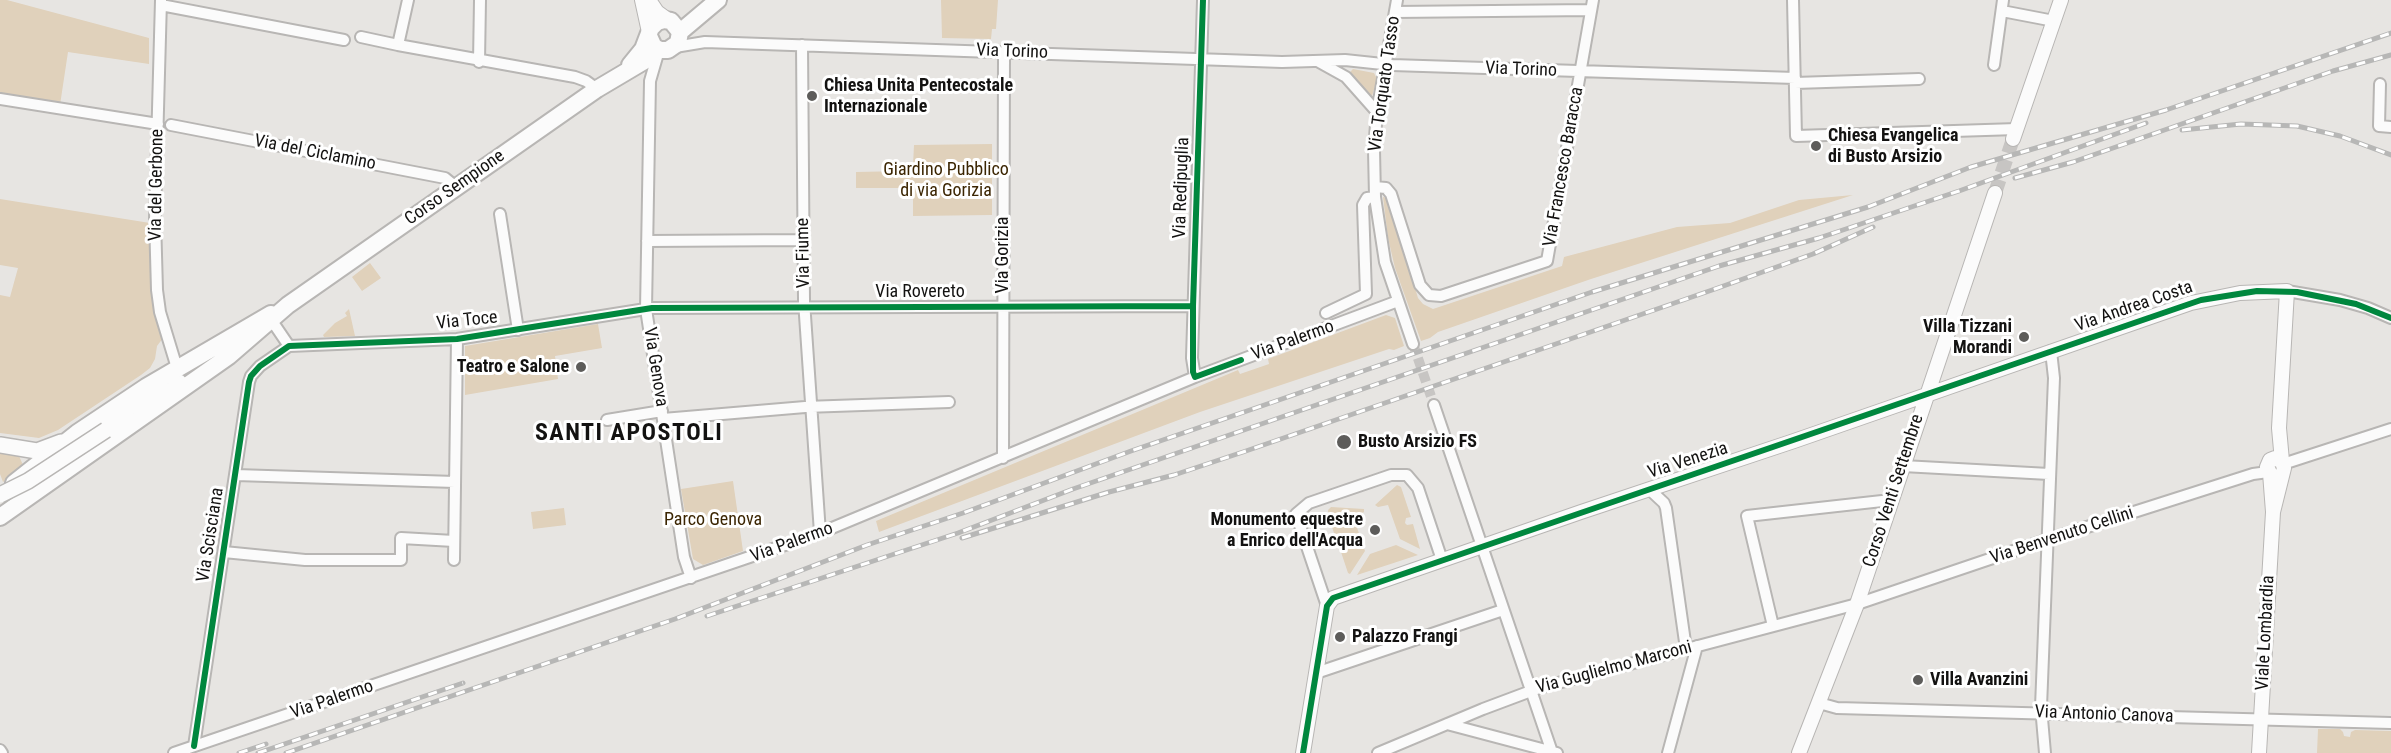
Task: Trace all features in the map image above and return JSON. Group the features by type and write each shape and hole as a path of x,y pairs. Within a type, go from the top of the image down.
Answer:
{"main road":[{"path":"665,36 718,0"},
{"name":"Corso Sempione","path":"14,483 77,433 177,368 250,324 285,307 626,70 643,49 665,36"},
{"name":"Corso Sempione","path":"0,517 206,373 269,324 285,307"},
{"path":"0,495 36,476 269,324"},
{"path":"0,445 37,451 53,446 77,433"}],"street":[{"path":"399,45 408,0"},
{"path":"479,62 480,0"},
{"path":"642,0 665,36"},
{"path":"649,0 657,12 665,36"},
{"name":"Via Redipuglia","path":"1195,377 1192,358 1193,306 1203,0"},
{"name":"Via Torquato Tasso","path":"1397,0 1377,112 1374,150 1375,192 1385,262 1413,344"},
{"path":"1793,0 1796,136 2015,134 2061,0"},
{"path":"161,2 344,40"},
{"name":"Via del Gerbone","path":"161,2 155,219 158,300 172,358 177,368"},
{"path":"1395,12 1592,5"},
{"name":"Via Francesco Baracca","path":"1375,192 1386,188 1391,194 1420,285 1429,295 1441,296 1547,261 1592,5"},
{"path":"1994,65 2003,6 2054,21"},
{"name":"Via Torino","path":"665,36 705,42 1201,59 1318,62 1345,60 1384,65 1795,81 1919,79"},
{"name":"Via Genova","path":"665,36 650,81 646,309 684,557 691,578"},
{"path":"361,37 479,62 581,79 597,89"},
{"name":"Via Fiume","path":"802,45 805,308 820,533"},
{"name":"Via Gorizia","path":"1003,458 1004,52"},
{"name":"Via Torino","path":"1318,62 1346,77 1377,112"},
{"path":"626,70 640,71 650,81"},
{"path":"2380,84 2379,126 2391,127"},
{"path":"0,99 158,124"},
{"name":"Via del Ciclamino","path":"171,125 445,178 456,187"},
{"path":"1326,313 1366,294 1363,205 1367,198 1375,192"},
{"name":"Corso Venti Settembre","path":"1798,753 1857,604 1995,193"},
{"path":"500,214 518,330"},
{"path":"647,242 803,240"},
{"name":"Via Andrea Costa","path":"1927,394 2201,300 2257,291 2287,291 2340,300 2391,318"},
{"name":"Viale Lombardia","path":"2259,753 2287,291"},
{"name":"Via Palermo","path":"174,753 820,533 1195,377 1398,301"},
{"name":"Via Rovereto","path":"646,309 1193,306"},
{"name":"Via Toce","path":"289,346 457,339 646,309"},
{"path":"269,324 289,346"},
{"path":"454,560 457,339"},
{"name":"Via Scisciana","path":"194,746 251,376 260,366 289,346"},
{"path":"2045,753 2042,713 2054,367 2051,351"},
{"name":"Via Venezia","path":"1327,606 1333,598 1927,394"},
{"path":"607,420 811,407 949,402"},
{"path":"1434,405 1503,610 1555,752"},
{"name":"Via Benvenuto Cellini","path":"1857,604 2391,429"},
{"path":"1903,466 2049,474"},
{"path":"236,475 455,482"},
{"path":"1303,753 1327,606 1296,514 1309,503 1391,475 1407,476 1418,488 1442,560"},
{"path":"1650,489 1666,508 1692,647 1668,753"},
{"path":"1773,626 1747,516 1892,501"},
{"path":"224,552 305,560 400,560 402,538 454,541"},
{"name":"Via Guglielmo Marconi","path":"1378,753 1531,690 1857,604"},
{"path":"1316,673 1503,610"},
{"name":"Via Antonio Canova","path":"1818,703 1837,708 2391,723"},
{"path":"1470,729 1471,719 1483,709"},
{"path":"1447,724 1555,752"}],"green space":[{"path":"0,0 149,38 149,64 68,52 60,105 0,96"},
{"path":"941,0 998,0 996,29 992,29 991,39 942,38"},
{"path":"1353,69 1374,73 1377,79 1372,96 1351,74"},
{"name":"Giardino Pubblico di via Gorizia","path":"992,144 992,215 913,216 913,196 908,190 856,188 856,172 911,169 914,145"},
{"path":"1853,195 1591,279 1438,332 1421,341 1395,268 1388,238 1383,197 1387,198 1389,203 1418,298 1423,304 1433,309 1562,266 1564,257 1677,227 1730,223 1799,200"},
{"path":"0,199 150,223 151,271 157,317 163,338 157,346 155,359 150,368 141,375 58,430 39,438 0,433 0,295 10,297 18,268 0,265"},
{"path":"370,263 381,278 362,291 352,277"},
{"path":"349,309 355,336 324,337 323,335 335,323 347,316 345,313"},
{"path":"1386,315 1395,318 1404,346 1200,412 879,532 876,521 1238,370 1240,374 1269,364 1268,359"},
{"path":"598,324 602,348 555,356 558,379 465,395 465,346"},
{"path":"0,451 19,456 23,465 22,469 3,482 0,474"},
{"name":"Parco Genova","path":"733,481 743,551 703,565 693,559 681,489"},
{"path":"1397,485 1401,487 1411,517 1406,518 1405,523 1413,524 1420,549 1400,539 1388,505 1378,507 1375,505"},
{"path":"1331,507 1364,509 1364,512 1355,516 1354,519 1365,551 1350,574 1340,549 1345,547 1345,543 1343,540 1337,542 1328,515"},
{"path":"564,508 566,525 533,529 531,512"},
{"path":"1396,545 1418,555 1357,575 1370,554"},
{"path":"2318,729 2340,729 2344,736 2350,737 2351,732 2355,730 2391,731 2391,753 2317,753"}],"tunnel":[{"path":"1995,193 2013,139"},
{"path":"1413,344 1434,405"}],"railway":[{"path":"286,753 675,619 867,545 963,513 1131,451 1592,292 1868,207 1971,167 2166,110 2391,33"},
{"path":"2015,178 2073,162 2333,71 2391,55"},
{"path":"707,616 958,533 1073,489 1719,266 1819,238 1959,191 2146,123"},
{"path":"2182,130 2241,124 2297,126 2340,136 2391,155"},
{"path":"962,538 1109,492 1174,475 1243,452 1715,289 1813,254 1873,227"},
{"path":"258,753 463,683"},
{"path":"239,753 266,744"}],"cycle path":[{"path":"1203,0 1193,372 1195,377 1241,360"},
{"path":"1303,753 1327,606 1333,598 2201,300 2257,291 2297,292 2356,304 2391,318"},
{"path":"194,746 249,382 260,366 289,346 457,339 652,308 1193,306"}],"place":[{"name":"Chiesa Unita Pentecostale Internazionale","path":"812,96"},
{"name":"Chiesa Evangelica di Busto Arsizio","path":"1816,146"},
{"name":"Villa Tizzani Morandi","path":"2024,337"},
{"name":"Teatro e Salone","path":"581,367"},
{"name":"Busto Arsizio FS","path":"1344,442"},
{"name":"Monumento equestre a Enrico dell'Acqua","path":"1375,530"},
{"name":"Palazzo Frangi","path":"1340,637"},
{"name":"Villa Avanzini","path":"1918,680"}],"district":[{"name":"SANTI APOSTOLI","path":"629,434"}]}
